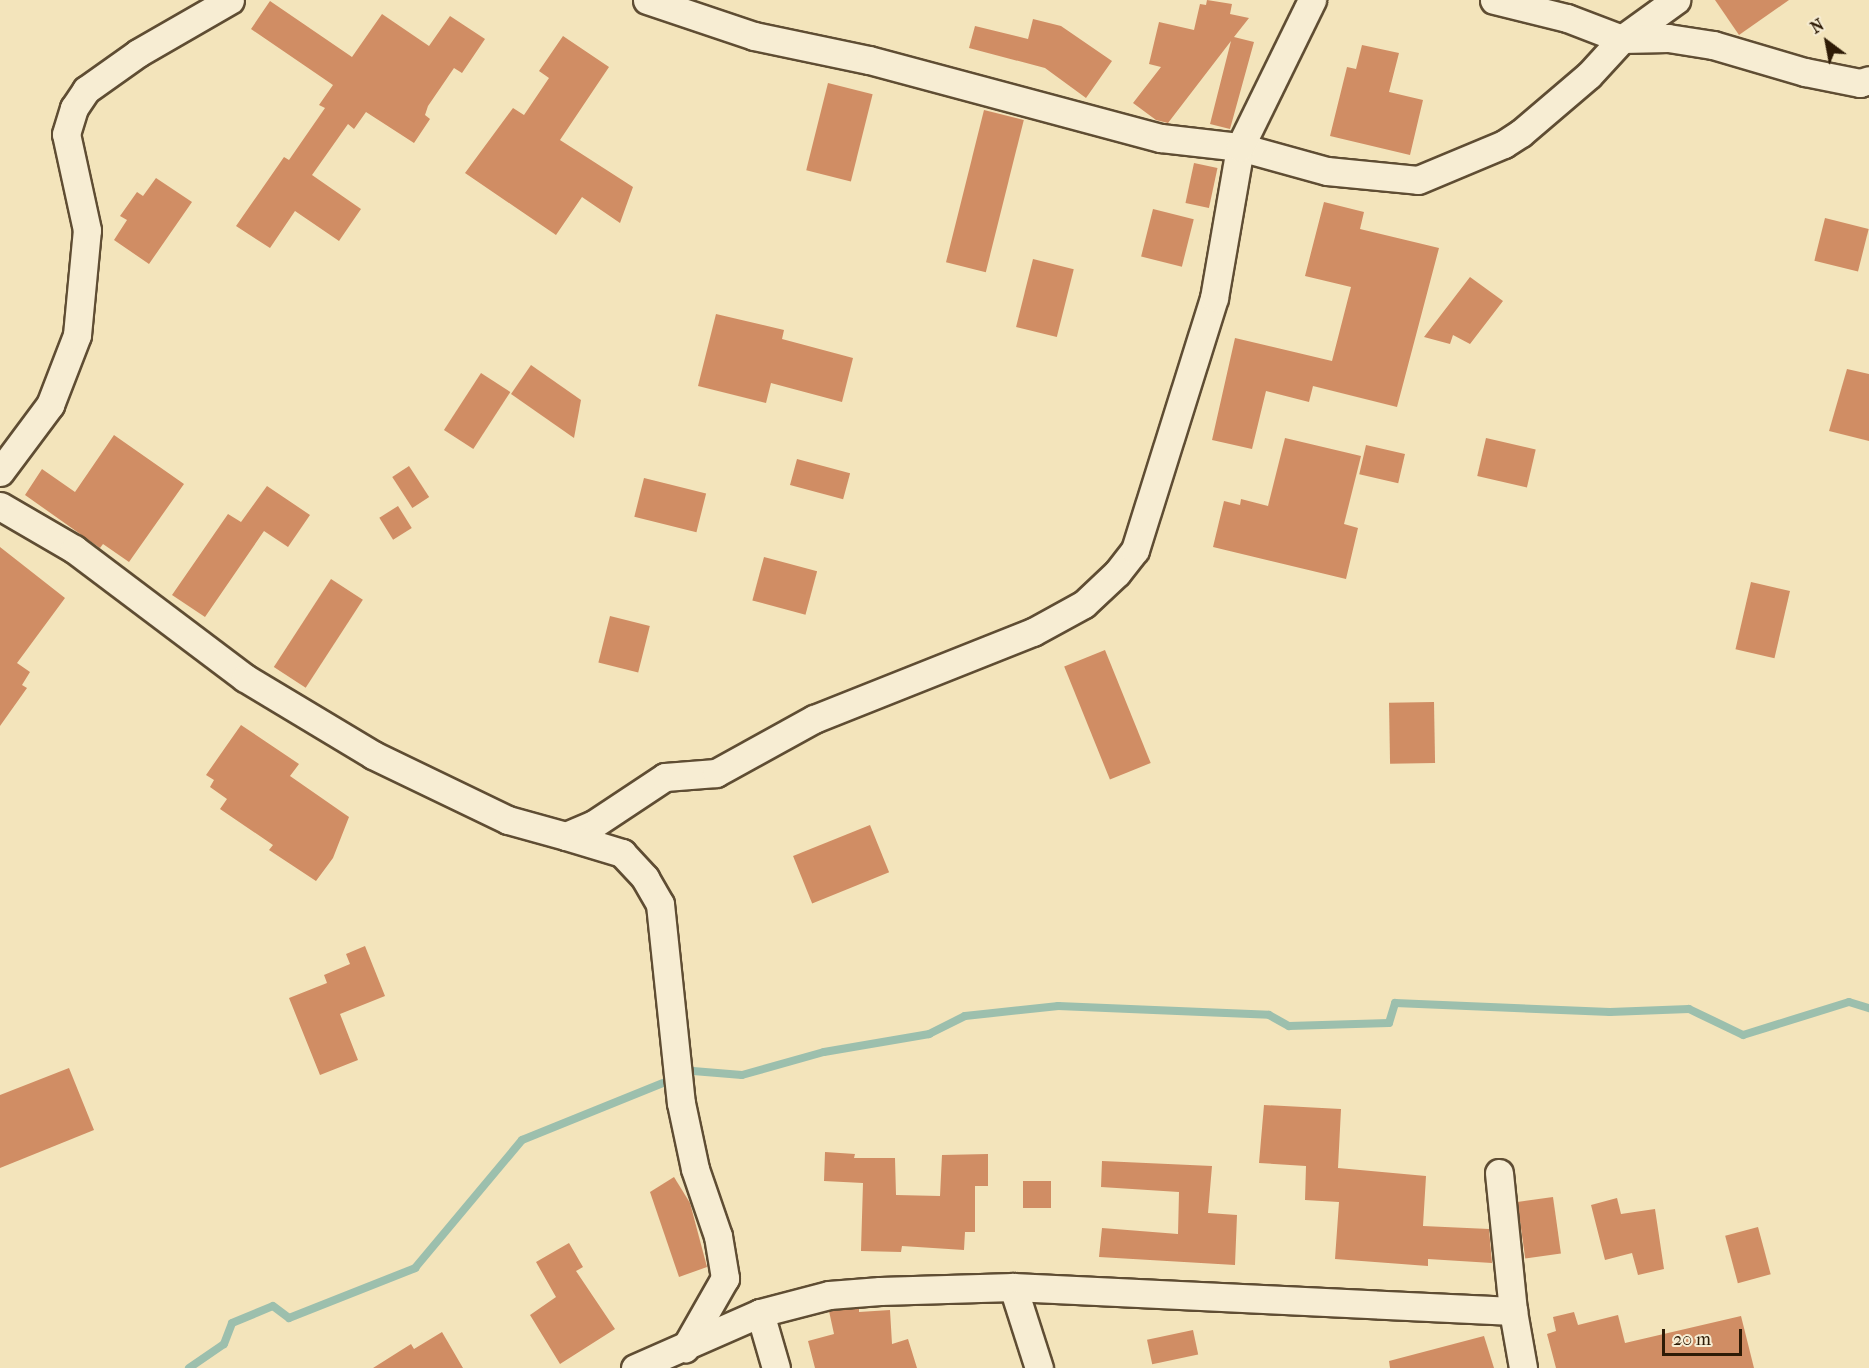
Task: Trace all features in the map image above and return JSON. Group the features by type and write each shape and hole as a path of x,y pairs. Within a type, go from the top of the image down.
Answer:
{"street":[{"path":"0,472 50,405 77,335 87,230 66,134 74,108 86,90 138,53 230,0"},
{"path":"648,0 754,36 869,60 1161,138 1240,147 1327,171 1418,180 1513,138 1589,75 1622,39 1676,0"},
{"path":"566,836 594,824 665,777 716,773 814,719 1033,632 1084,604 1117,573 1135,550 1214,298 1240,147 1312,0"},
{"path":"1494,0 1567,18 1622,39 1691,41 1805,72 1860,83 1869,80"},
{"path":"0,506 74,549 245,678 373,755 508,820 622,853 645,878 660,904 681,1103 695,1169 718,1236 725,1278 685,1348"},
{"path":"1498,1173 1513,1311 1523,1368"},
{"path":"635,1368 685,1348 760,1313 829,1295 1013,1287 1513,1311"},
{"path":"1013,1287 1039,1368"},
{"path":"760,1313 776,1368"}],"building":[{"path":"1207,0 1232,4 1230,14 1249,18 1234,37 1254,42 1230,129 1210,124 1231,41 1168,123 1156,120 1133,103 1161,67 1149,64 1159,22 1194,30 1200,4 1206,5"},
{"path":"1715,0 1789,0 1739,35"},
{"path":"270,1 352,57 382,14 429,46 450,16 485,39 462,73 454,68 428,106 425,115 430,119 414,143 366,112 354,129 348,124 312,175 361,209 339,241 295,211 270,248 236,226 284,157 289,160 325,108 319,105 333,85 251,29"},
{"path":"1033,19 1061,26 1112,61 1086,98 1045,68 969,48 975,26 1028,39"},
{"path":"563,36 609,67 560,140 633,187 620,223 582,197 556,235 465,173 513,108 524,115 549,78 539,71"},
{"path":"1362,45 1399,53 1389,92 1423,100 1410,155 1330,136 1347,67 1356,69"},
{"path":"828,83 873,94 851,181 806,170"},
{"path":"984,110 1024,120 986,272 946,262"},
{"path":"1194,163 1217,168 1209,208 1185,203"},
{"path":"156,178 192,202 149,264 114,240 127,220 120,216 137,192 143,196"},
{"path":"1324,202 1364,212 1360,229 1439,248 1397,407 1313,386 1309,402 1266,391 1252,449 1212,440 1235,338 1332,361 1351,287 1305,276"},
{"path":"1153,209 1194,219 1182,267 1141,257"},
{"path":"1825,218 1869,229 1858,272 1814,261"},
{"path":"1033,259 1074,269 1057,337 1016,327"},
{"path":"1470,277 1503,301 1470,344 1453,335 1450,344 1424,337"},
{"path":"716,314 784,330 782,339 853,358 842,402 771,383 766,403 698,386"},
{"path":"531,365 581,400 574,438 511,394"},
{"path":"1847,369 1869,374 1869,441 1829,431"},
{"path":"481,373 510,392 473,449 444,430"},
{"path":"114,435 184,484 129,562 103,544 100,548 25,495 42,469 75,492"},
{"path":"1285,438 1361,456 1344,524 1358,528 1346,579 1213,547 1224,501 1240,505 1241,499 1268,506"},
{"path":"1486,438 1536,449 1527,487 1477,476"},
{"path":"1366,445 1405,454 1398,483 1359,474"},
{"path":"797,459 850,473 843,499 790,485"},
{"path":"409,466 429,497 412,508 392,477"},
{"path":"644,478 706,493 696,532 634,517"},
{"path":"267,486 310,515 288,547 264,531 205,617 172,595 228,514 241,522"},
{"path":"398,506 412,528 393,540 379,518"},
{"path":"0,547 65,598 17,663 30,672 22,685 27,688 0,726"},
{"path":"764,557 817,571 805,615 752,600"},
{"path":"331,579 363,600 306,688 274,667"},
{"path":"1751,582 1790,591 1774,658 1735,649"},
{"path":"610,616 650,626 638,672 598,663"},
{"path":"1105,650 1151,763 1110,780 1064,666"},
{"path":"1434,702 1435,763 1390,764 1389,703"},
{"path":"241,725 299,764 290,776 349,817 333,858 316,881 269,850 273,845 220,809 227,799 210,787 214,780 206,775"},
{"path":"870,825 889,872 812,903 793,856"},
{"path":"365,946 385,996 340,1014 358,1060 320,1075 289,998 327,983 324,975 350,964 346,954"},
{"path":"69,1068 94,1130 0,1168 0,1095"},
{"path":"1264,1105 1341,1109 1338,1168 1426,1176 1423,1226 1489,1229 1492,1263 1428,1259 1428,1266 1335,1259 1339,1202 1305,1200 1306,1166 1259,1163"},
{"path":"825,1152 855,1154 854,1158 895,1158 896,1195 940,1196 942,1155 988,1154 988,1186 975,1186 975,1232 965,1232 964,1250 902,1246 901,1252 861,1251 863,1183 824,1181"},
{"path":"1102,1161 1212,1166 1208,1213 1237,1215 1235,1265 1099,1257 1102,1228 1178,1234 1179,1192 1101,1187"},
{"path":"674,1177 690,1203 707,1267 679,1277 650,1192"},
{"path":"1023,1181 1051,1181 1051,1208 1023,1208"},
{"path":"1553,1197 1561,1253 1525,1258 1517,1202"},
{"path":"1617,1198 1621,1214 1655,1209 1664,1269 1638,1275 1632,1253 1605,1260 1591,1205"},
{"path":"1758,1227 1771,1274 1738,1283 1725,1236"},
{"path":"569,1243 583,1267 576,1271 615,1329 560,1364 530,1315 556,1297 536,1262"},
{"path":"859,1308 859,1312 890,1310 892,1344 908,1339 917,1368 815,1368 808,1341 834,1334 829,1311"},
{"path":"1574,1312 1578,1325 1618,1315 1625,1343 1741,1316 1754,1368 1556,1368 1547,1334 1556,1331 1553,1317"},
{"path":"1193,1330 1198,1354 1152,1364 1147,1340"},
{"path":"442,1332 463,1368 373,1368 411,1344 414,1349"},
{"path":"1484,1336 1494,1368 1390,1368 1389,1361"}],"waterway":[{"path":"189,1368 224,1344 232,1323 273,1306 289,1318 415,1268 522,1140 693,1071 742,1075 824,1052 929,1034 965,1016 1058,1006 1269,1015 1289,1026 1389,1023 1395,1003 1610,1012 1689,1009 1743,1035 1849,1002 1869,1008"}]}
